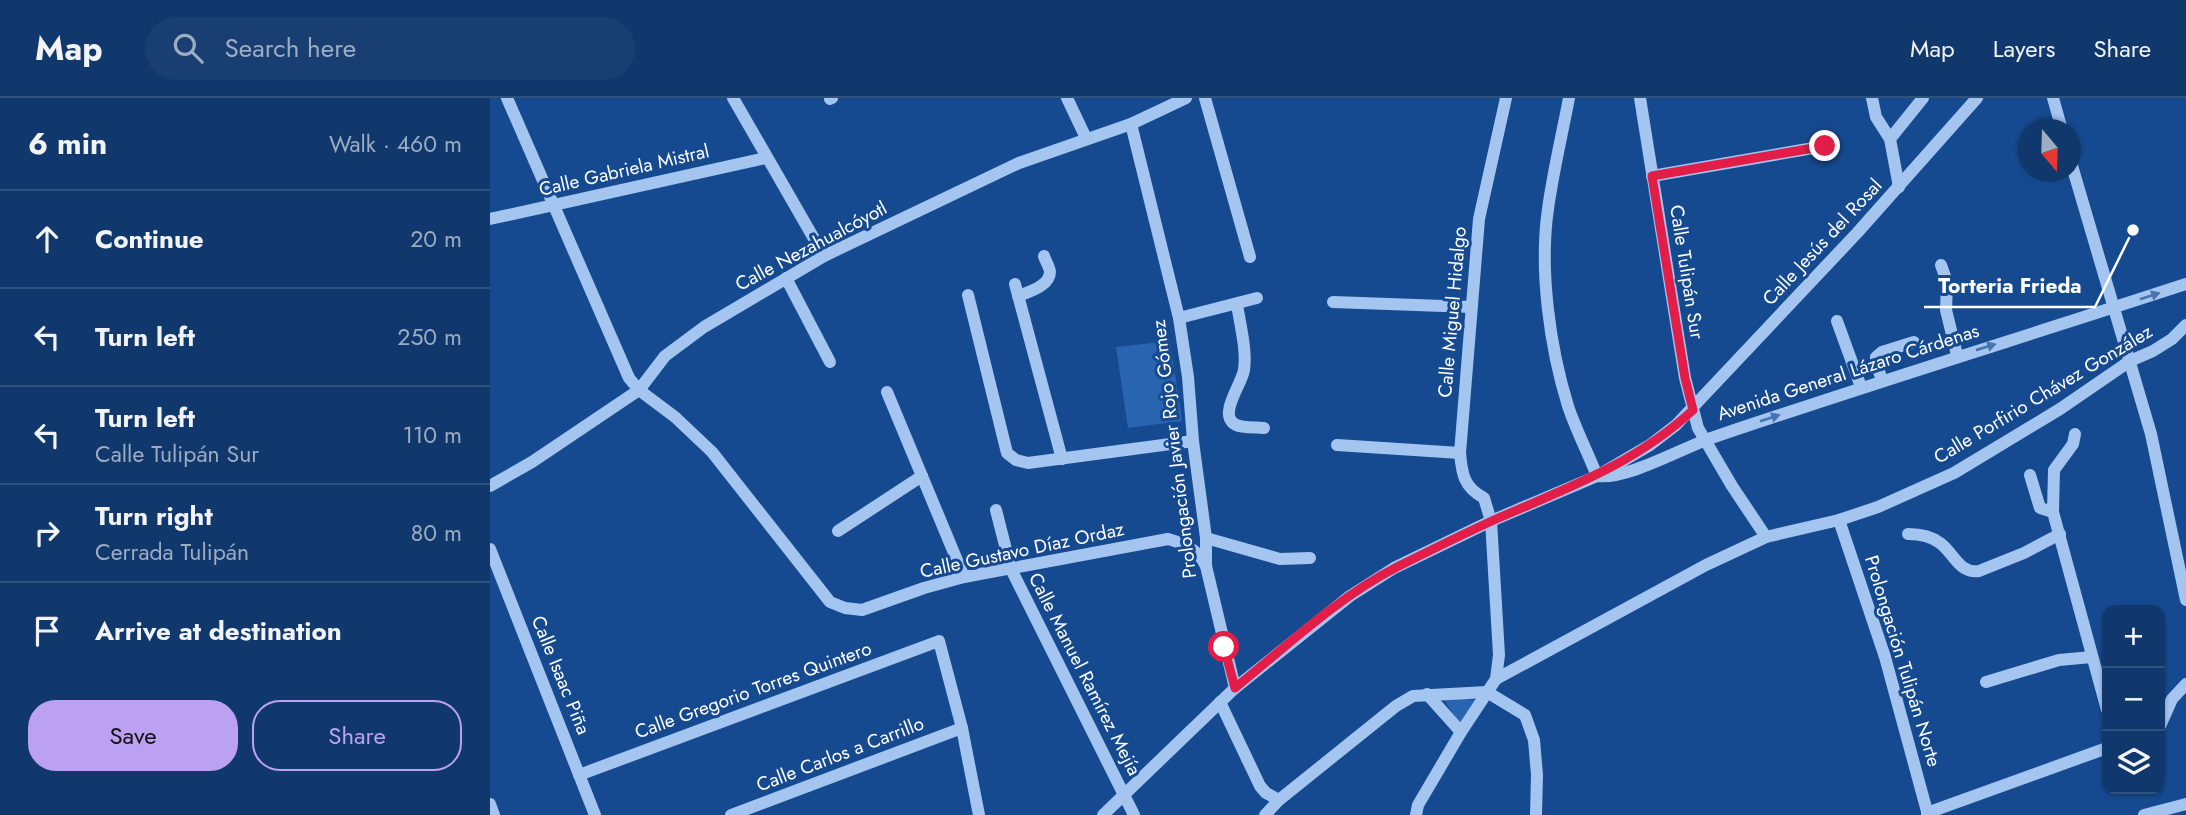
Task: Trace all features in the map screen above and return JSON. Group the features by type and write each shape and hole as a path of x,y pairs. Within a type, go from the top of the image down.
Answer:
{"street":[{"path":"506,98 623,366 639,390"},
{"path":"733,98 824,256"},
{"path":"1067,98 1086,138"},
{"name":"Calle Nezahualcóyotl","path":"490,486 532,462 639,390 665,356 704,327 824,256 1019,163 1131,124 1186,98"},
{"path":"1205,98 1250,257"},
{"name":"Calle Miguel Hidalgo","path":"1491,521 1484,498 1466,485 1460,453 1479,219 1506,98"},
{"path":"1569,98 1548,209 1545,247 1547,291 1555,350 1568,406 1597,476"},
{"name":"Calle Tulipán Sur","path":"1640,98 1685,378 1698,428 1766,537"},
{"path":"1872,98 1876,117 1890,139 1899,187"},
{"path":"1890,139 1923,98"},
{"name":"Calle Jesús del Rosal","path":"1693,410 1899,187 1977,98"},
{"path":"2053,98 2059,119"},
{"name":"Prolongación Javier Rojo Gómez","path":"1131,124 1179,318 1206,538 1206,566 1235,688"},
{"path":"1652,176 1825,146"},
{"name":"Calle Gabriela Mistral","path":"490,219 766,158"},
{"path":"2077,182 2151,434 2186,600"},
{"path":"1044,256 1050,272 1048,280 1038,288 1016,290 1062,459"},
{"path":"1941,265 1947,282 1946,310 1957,355"},
{"path":"786,278 830,362"},
{"name":"Avenida General Lázaro Cárdenas","path":"1597,476 1610,478 1705,440 1861,387 2186,284"},
{"path":"968,295 1007,453 1016,460 1028,463 1193,441"},
{"path":"1179,318 1258,298"},
{"path":"1334,302 1471,307"},
{"path":"1237,304 1243,340 1244,371 1230,406 1230,419 1233,424 1240,426 1264,428"},
{"path":"1837,321 1861,387"},
{"name":"Calle Porfirio Chávez González","path":"1496,678 1706,565 1766,537 1839,520 1954,473 2060,409 2130,361 2172,339 2186,325"},
{"path":"1882,380 1876,363 1877,357 1882,352 1914,341"},
{"name":"Calle Gustavo Díaz Ordaz","path":"639,390 675,417 712,452 830,602 845,608 862,610 964,577 1168,539 1187,544 1200,554 1206,566"},
{"path":"887,392 964,577"},
{"name":"Avenida General Lázaro Cárdenas","path":"1103,815 1235,688 1350,596 1394,568 1491,521 1597,476 1650,445 1693,410"},
{"path":"2075,434 2073,444 2054,470 2053,512 2102,692"},
{"path":"1337,445 1460,453"},
{"path":"2030,475 2040,508 2053,512"},
{"path":"838,531 922,476"},
{"name":"Calle Manuel Ramírez Mejía","path":"996,510 1011,569 1135,815"},
{"name":"Prolongación Tulipán Norte","path":"1839,520 1885,657 1928,814"},
{"path":"1416,815 1418,805 1496,678 1499,655 1491,521"},
{"path":"1908,534 1933,539 1942,544 1965,570 1971,572 2024,553 2060,534"},
{"path":"1206,538 1280,559 1310,558"},
{"name":"Calle Isaac Piña","path":"490,550 595,815"},
{"name":"Calle Gregorio Torres Quintero","path":"579,775 939,641 962,728"},
{"path":"1986,682 2059,660 2092,657"},
{"path":"2165,715 2172,699 2186,684"},
{"path":"1265,815 1279,800 1396,706 1413,696 1487,692 1525,715 1534,740 1536,815"},
{"path":"1427,694 1461,732"},
{"path":"1220,702 1260,786 1279,800"},
{"path":"962,728 978,815"},
{"name":"Calle Carlos a Carrillo","path":"731,815 962,728"},
{"path":"1928,814 2102,750"},
{"path":"490,804 494,815"},
{"path":"2144,815 2186,804"}],"shaded area":[{"path":"1170,341 1182,421 1128,428 1116,347"},
{"path":"1443,698 1479,700 1461,727"}],"place":[{"name":"Torteria Frieda","path":"2133,230"}],"route":[{"path":"1224,647 1235,688 1350,596 1394,568 1491,521 1597,476 1650,445 1676,425 1693,410 1685,378 1652,176 1825,146"}]}
